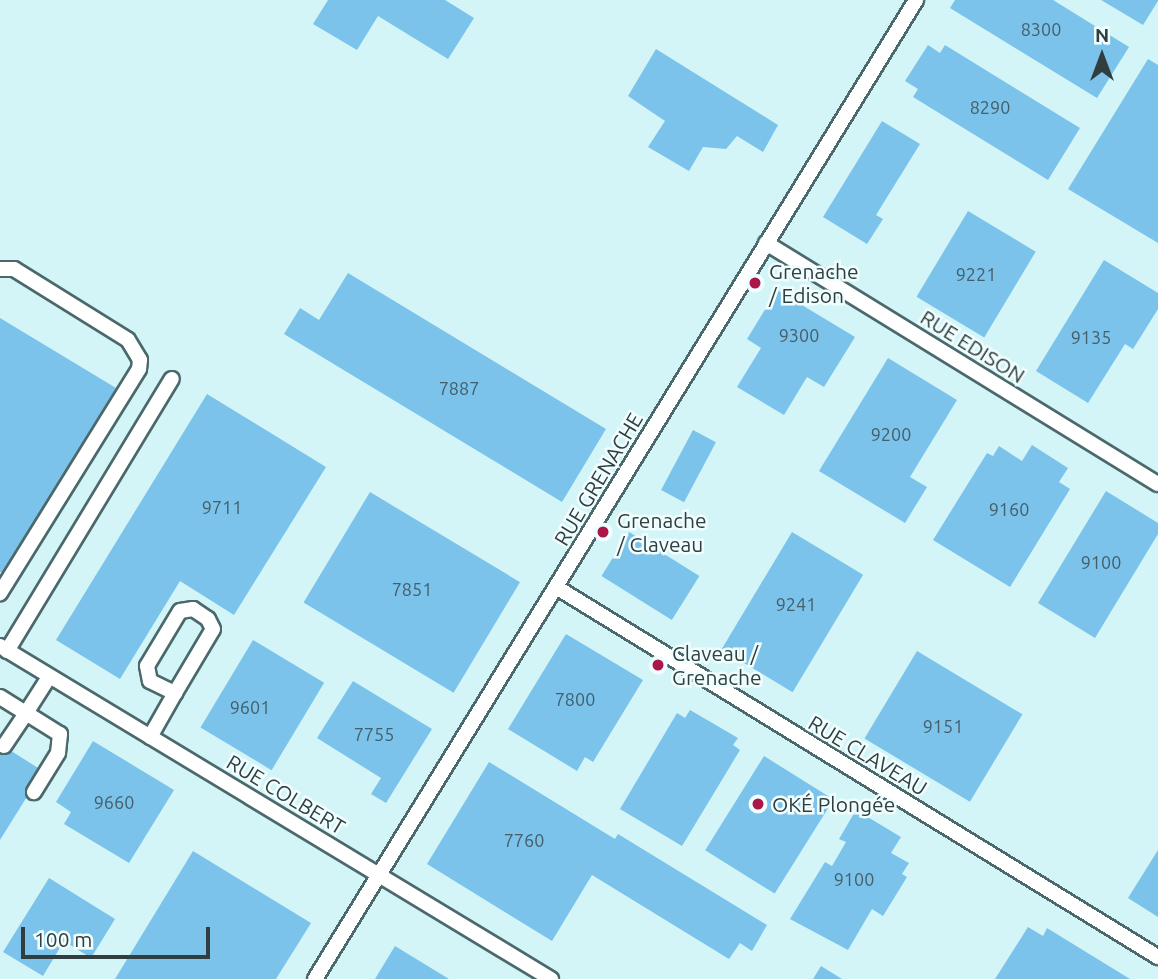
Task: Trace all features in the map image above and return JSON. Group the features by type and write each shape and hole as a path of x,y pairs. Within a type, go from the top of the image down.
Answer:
{"street":[{"name":"RUE GRENACHE","path":"315,979 916,0"},
{"name":"RUE EDISON","path":"766,243 1158,484"},
{"path":"0,269 13,269 128,340 140,360 139,369 1,587"},
{"path":"4,649 173,379"},
{"name":"RUE CLAVEAU","path":"556,587 1158,957"},
{"path":"150,737 212,629 208,619 193,609 180,611 147,666 150,681 175,693"},
{"name":"RUE COLBERT","path":"4,649 551,979"},
{"path":"4,746 49,677"},
{"path":"0,697 60,734 58,753 34,792"}],"building":[{"path":"328,0 445,0 474,18 448,59 378,16 357,50 313,24"},
{"path":"955,0 1053,0 1129,47 1097,98 950,8"},
{"path":"1101,0 1158,0 1158,1 1143,25"},
{"path":"928,45 940,53 945,45 1080,128 1048,180 913,97 918,89 905,81"},
{"path":"656,49 778,125 763,152 737,136 726,149 703,147 689,171 648,147 665,121 628,96"},
{"path":"1148,59 1158,65 1158,243 1068,189"},
{"path":"882,121 920,144 876,215 883,219 867,244 823,217"},
{"path":"968,211 1036,252 984,337 916,297"},
{"path":"1104,260 1158,293 1158,309 1133,349 1125,344 1088,403 1036,371"},
{"path":"348,273 606,429 562,502 284,334 300,308 319,320"},
{"path":"777,290 855,337 824,387 807,377 784,415 737,387 761,348 747,339"},
{"path":"0,318 116,388 3,573 0,572"},
{"path":"888,358 957,400 910,477 927,487 905,523 819,471"},
{"path":"207,394 326,467 234,615 180,581 120,679 56,640"},
{"path":"693,430 716,442 684,502 661,490"},
{"path":"1032,445 1068,468 1059,482 1070,489 1010,587 933,540 987,453 993,456 999,446 1022,461"},
{"path":"1106,491 1158,523 1158,534 1095,638 1038,603"},
{"path":"370,492 520,582 454,693 304,603"},
{"path":"629,532 699,576 672,620 601,576"},
{"path":"792,532 863,575 793,692 721,649"},
{"path":"566,634 643,680 593,762 585,757 577,771 508,729"},
{"path":"253,640 324,683 272,770 200,727"},
{"path":"917,651 1022,714 970,802 864,738"},
{"path":"353,681 432,729 386,803 371,794 381,778 317,738"},
{"path":"690,710 738,738 733,745 740,750 682,846 620,809 677,713 685,718"},
{"path":"93,741 174,790 129,863 64,824 71,812 56,802"},
{"path":"0,744 43,771 0,840"},
{"path":"764,756 834,799 775,894 705,850"},
{"path":"489,762 615,839 618,834 767,925 752,951 740,943 729,959 592,875 552,941 427,864"},
{"path":"856,810 901,837 891,853 909,863 902,874 907,877 883,916 872,909 848,950 790,919 825,862 832,866 846,842 839,839"},
{"path":"1158,850 1158,917 1128,898"},
{"path":"193,851 311,923 276,979 115,979"},
{"path":"49,878 115,919 91,958 64,941 43,976 3,952"},
{"path":"1028,927 1043,936 1047,928 1130,979 995,979"},
{"path":"395,946 449,979 375,979"},
{"path":"821,966 842,979 813,979"}],"place":[{"name":"Grenache / Edison","path":"755,283"},
{"name":"Grenache / Claveau","path":"603,532"},
{"name":"Claveau / Grenache","path":"658,665"},
{"name":"OKÉ Plongée","path":"758,804"}]}
